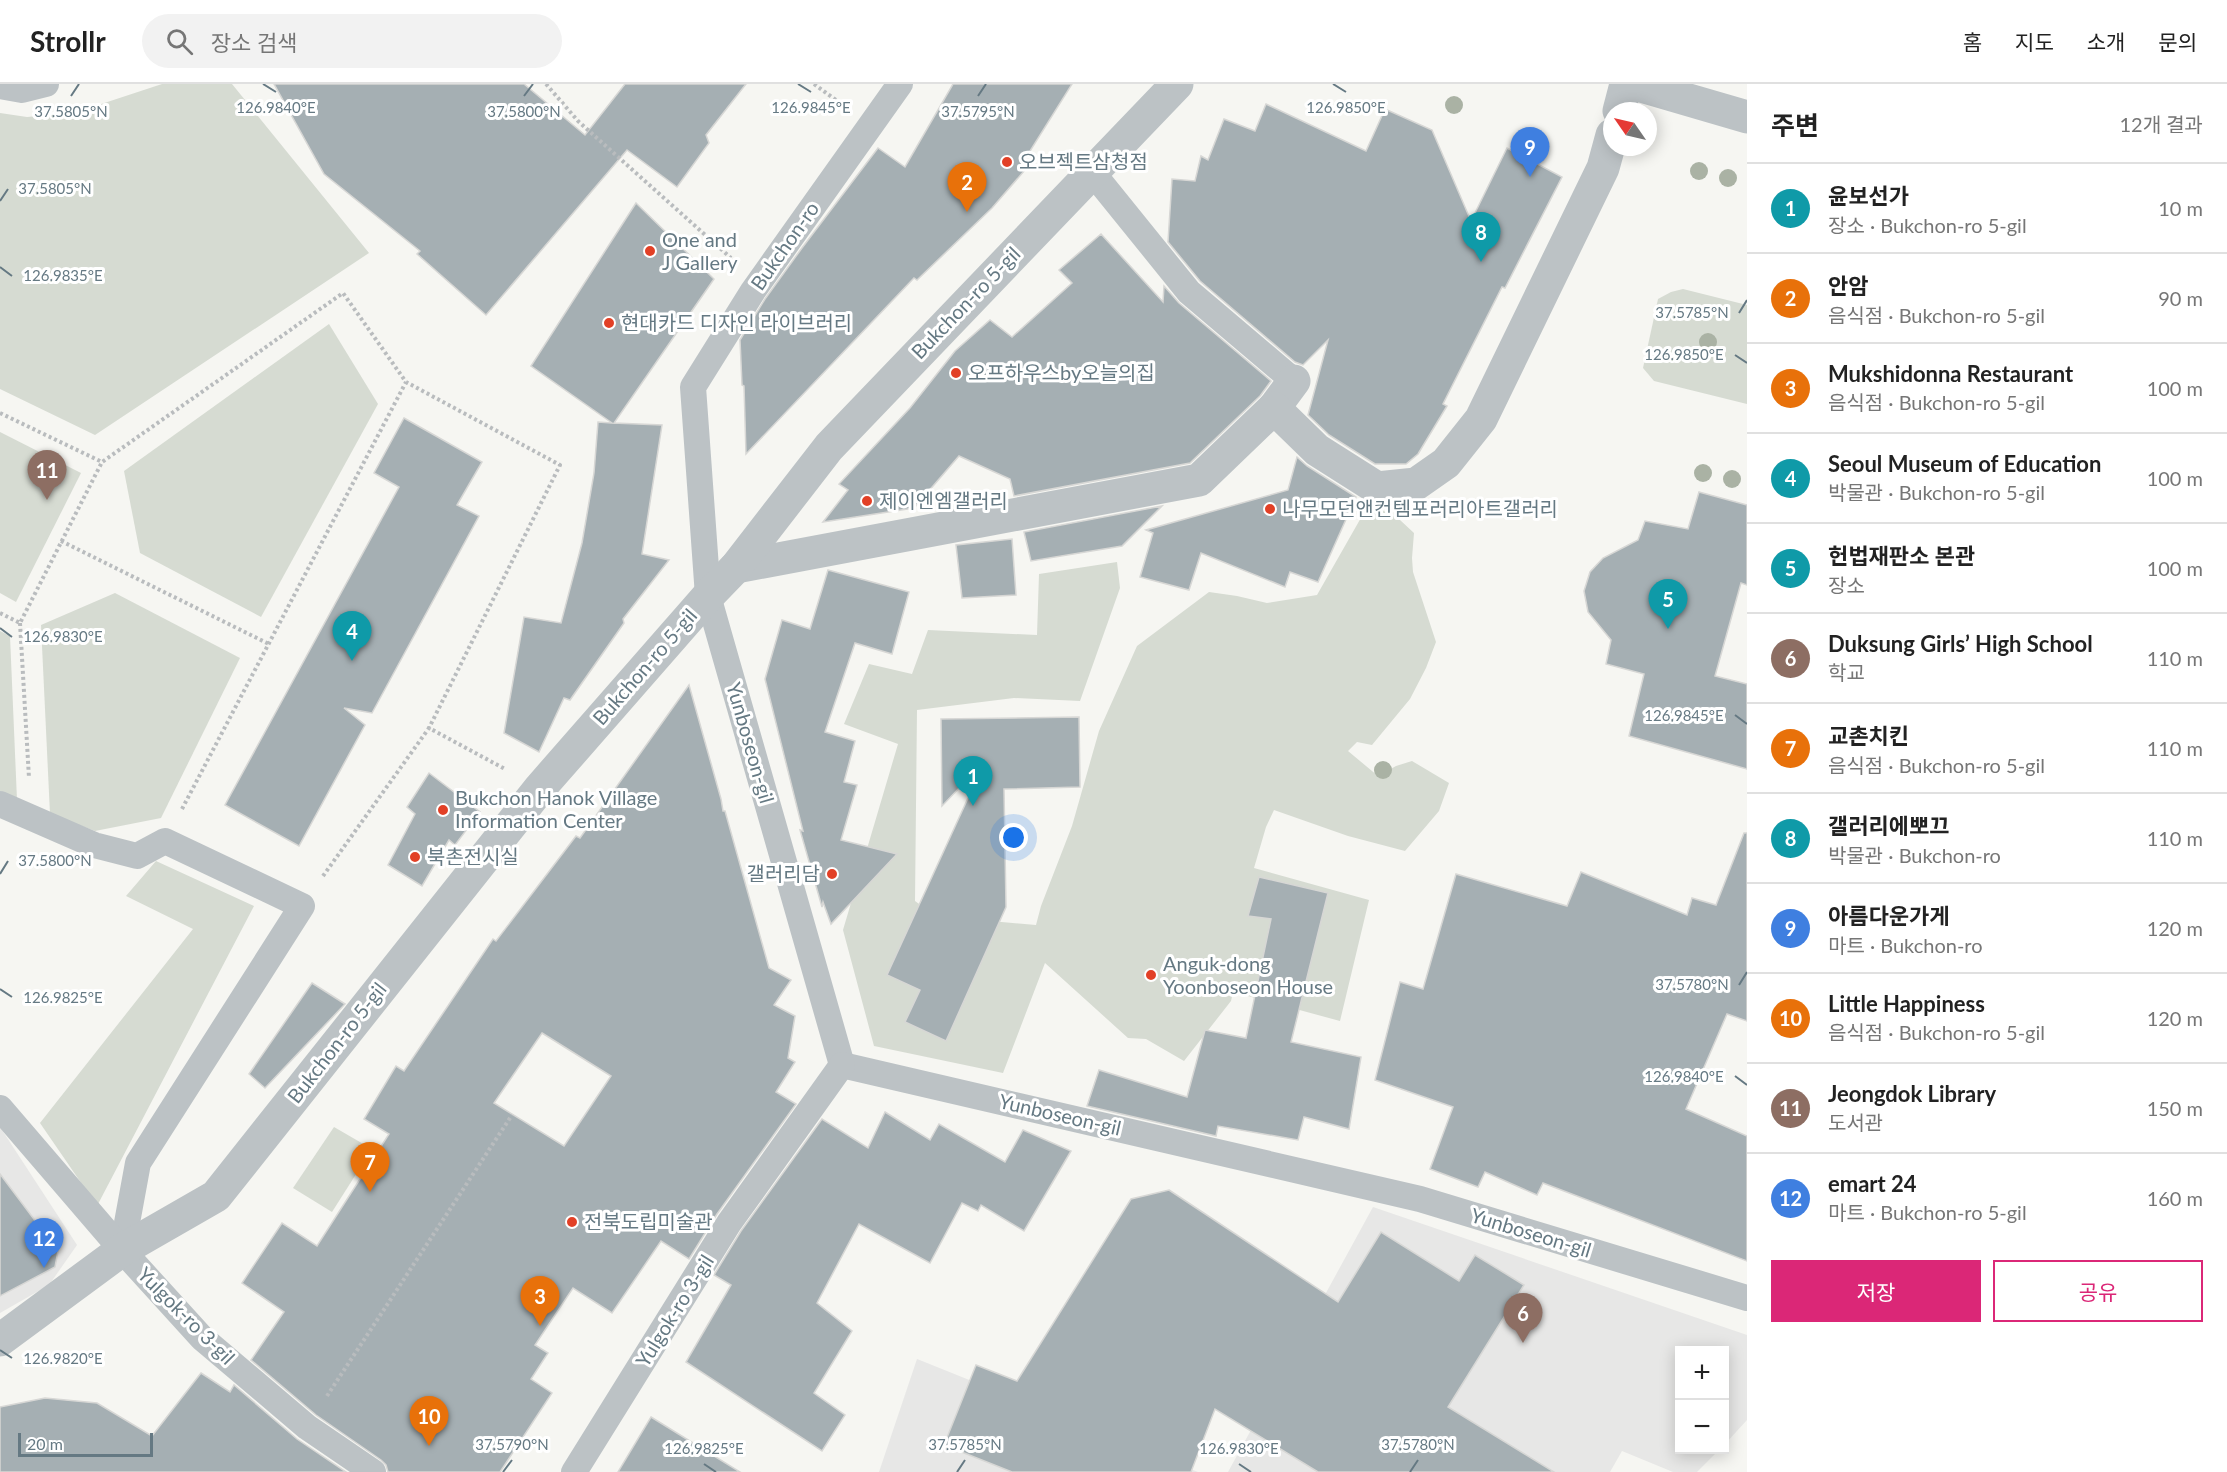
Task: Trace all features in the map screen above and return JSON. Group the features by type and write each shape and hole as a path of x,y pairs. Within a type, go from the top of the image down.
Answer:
{"street":[{"name":"Bukchon-ro 5-gil","path":"0,1340 122,1250 216,1196 540,788 736,567 829,447 1177,84"},
{"path":"1621,102 1626,84"},
{"path":"1634,84 1747,117"},
{"path":"1274,408 1317,450 1377,488 1416,484 1446,464 1481,419 1603,168 1606,156"},
{"path":"736,567 1199,480 1274,408 1294,381"}],"lane":[{"path":"0,86 22,90 46,84"},
{"name":"Bukchon-ro","path":"708,596 693,387 753,291 900,84"},
{"path":"1092,172 1189,292 1294,381"},
{"name":"Yunboseon-gil","path":"708,596 842,1065 1420,1199 1747,1299"},
{"path":"0,804 94,845 137,856 165,841 302,906 138,1163 122,1250"},
{"name":"Yulgok-ro 3-gil","path":"574,1472 729,1223 842,1065"},
{"name":"Yulgok-ro 3-gil","path":"0,1108 122,1250 202,1338 307,1427 373,1472"}],"path":[{"path":"546,84 578,121 735,262 753,291"},
{"path":"31,818 20,623 102,462 343,293 406,382 560,465 429,728 302,906"},
{"path":"165,841 406,382"},
{"path":"0,413 102,462"},
{"path":"61,541 269,644"},
{"path":"0,613 20,623"},
{"path":"429,728 540,788"},
{"path":"307,1427 512,1115"}],"shaded area":[{"path":"162,84 232,84 369,253 95,435 0,389 0,113 27,117 74,113"},
{"path":"1683,289 1747,305 1747,404 1654,381 1643,368 1658,299"},
{"path":"329,324 378,404 261,617 140,553 124,471"},
{"path":"0,432 81,473 16,602 0,593"},
{"path":"1371,504 1400,520 1414,533 1413,572 1436,642 1410,699 1372,745 1357,742 1348,751 1378,776 1396,766 1412,761 1449,783 1439,811 1405,851 1348,836 1274,810 1266,827 1254,868 1369,900 1340,1021 1233,992 1231,1001 1184,1061 1146,1039 1128,1038 1045,963 1003,1073 874,1046 843,930 898,744 844,724 869,664 912,674 928,630 1037,635 1039,574 1117,562 1120,588 1080,701 1014,698 917,710 915,901 936,916 1036,925 1072,826 1099,731 1137,646 1209,592 1267,603 1317,595"},
{"path":"115,593 240,658 161,818 95,831 50,814 41,625"},
{"path":"0,631 10,636 17,800 0,791"},
{"path":"156,861 254,906 97,1206 40,1123 193,929 126,896"},
{"path":"0,1127 77,1245 49,1285 0,1313"},
{"path":"334,1127 372,1149 332,1212 293,1188"},
{"path":"1373,1207 1747,1335 1747,1420 1729,1440 1729,1346 1675,1346 1675,1454 1715,1454 1697,1472 1673,1472 1622,1451 1610,1472 1228,1472"},
{"path":"917,1359 1198,1472 879,1472"}],"building":[{"path":"274,84 524,84 585,135 625,84 746,84 706,135 709,143 677,187 627,150 486,315 417,254 420,251 324,174"},
{"path":"953,84 1072,84 1025,159 1031,163 992,208 917,280 914,278 746,454 740,340 765,299 878,148 905,167"},
{"path":"1266,104 1366,151 1385,109 1432,130 1471,221 1507,148 1562,177 1505,288 1502,287 1443,404 1447,406 1418,454 1406,464 1375,464 1329,435 1308,415 1328,340 1303,365 1295,362 1200,281 1168,242 1172,179 1195,181 1201,156 1208,160 1224,119 1255,131"},
{"path":"636,203 714,279 614,423 662,425 642,554 669,560 623,619 624,623 570,700 564,698 539,752 504,733 524,617 561,623 582,543 594,473 598,422 612,423 531,366"},
{"path":"1101,234 1163,302 1164,286 1179,303 1271,381 1260,396 1190,463 1014,496 1010,479 959,456 914,508 823,522 848,490 839,484 910,408 955,351 990,320 1012,337 1072,283 1059,270"},
{"path":"404,418 482,462 457,505 479,516 372,713 344,708 365,725 299,846 225,805 399,487 374,473"},
{"path":"1297,457 1307,466 1356,497 1318,582 1290,572 1285,587 1201,553 1189,590 1140,577 1153,533 1146,530 1288,490"},
{"path":"1699,492 1747,505 1747,585 1741,583 1715,676 1747,684 1747,769 1629,736 1644,674 1606,664 1611,640 1588,612 1584,591 1590,572 1603,558 1638,540 1645,521 1688,529"},
{"path":"1162,506 1122,546 1031,561 1024,532"},
{"path":"1012,539 1016,595 962,598 956,545"},
{"path":"828,570 909,592 892,654 855,643 825,732 855,741 844,782 857,785 841,840 897,854 831,924 823,902 822,907 800,830 803,831 765,679 782,620 810,629"},
{"path":"689,685 769,968 791,980 774,1005 795,1016 788,1058 795,1062 776,1092 796,1104 717,1214 689,1259 661,1241 612,1313 573,1288 535,1345 548,1353 531,1379 552,1393 500,1472 388,1472 381,1460 316,1415 251,1360 284,1312 242,1283 282,1223 317,1246 389,1134 364,1119 396,1066 404,1071 493,939 496,941 576,836 580,838","holes":["542,1033 611,1076 564,1146 494,1103"]},
{"path":"1079,717 1080,787 1004,789 1006,907 946,1041 905,1022 920,990 887,975 985,761 942,806 941,719"},
{"path":"429,773 480,812 455,845 449,840 422,886 388,865 415,814 407,807"},
{"path":"1744,833 1747,833 1747,1021 1727,1014 1686,1109 1747,1136 1747,1261 1543,1183 1537,1195 1485,1172 1478,1187 1430,1169 1453,1107 1375,1080 1400,982 1423,989 1456,874 1567,906 1581,872 1687,915 1692,898 1716,905"},
{"path":"1259,877 1328,893 1291,1042 1361,1057 1349,1129 1304,1117 1298,1140 1218,1126 1216,1136 1087,1106 1099,1070 1187,1097 1205,1030 1246,1038 1271,919 1248,916"},
{"path":"312,983 345,1004 265,1088 249,1074"},
{"path":"885,1112 930,1140 939,1124 1005,1162 1023,1130 1071,1151 1024,1231 981,1205 978,1211 962,1203 930,1263 859,1224 817,1303 852,1331 814,1393 845,1415 822,1451 686,1362 731,1285 714,1275 741,1231 822,1119 868,1148"},
{"path":"0,1174 58,1251 55,1267 0,1296"},
{"path":"1169,1190 1338,1302 1381,1232 1459,1281 1475,1255 1524,1285 1448,1407 1554,1472 1318,1472 1215,1409 1191,1472 1012,1472 944,1445 976,1365 1017,1381 1131,1199"},
{"path":"201,1373 230,1392 234,1385 297,1439 346,1472 0,1472 0,1407 45,1398 97,1403 152,1436"},
{"path":"651,1417 740,1472 618,1472"}],"place":[{"name":"오브젝트삼청점","path":"1007,162"},
{"name":"아름다운가게","path":"1530,177"},
{"name":"안암","path":"967,212"},
{"name":"One and J Gallery","path":"650,251"},
{"name":"갤러리에뽀끄","path":"1481,262"},
{"name":"현대카드 디자인 라이브러리","path":"609,323"},
{"name":"오프하우스by오늘의집","path":"956,373"},
{"name":"Jeongdok Library","path":"47,500"},
{"name":"제이엔엠갤러리","path":"867,501"},
{"name":"나무모던앤컨템포러리아트갤러리","path":"1270,509"},
{"name":"헌법재판소 본관","path":"1668,629"},
{"name":"Seoul Museum of Education","path":"352,661"},
{"name":"윤보선가","path":"973,806"},
{"name":"Bukchon Hanok Village Information Center","path":"443,810"},
{"name":"북촌전시실","path":"415,857"},
{"name":"갤러리담","path":"832,874"},
{"name":"Anguk-dong Yoonboseon House","path":"1151,975"},
{"name":"교촌치킨","path":"370,1192"},
{"name":"전북도립미술관","path":"572,1222"},
{"name":"emart 24","path":"44,1268"},
{"name":"Mukshidonna Restaurant","path":"540,1326"},
{"name":"Duksung Girls’ High School","path":"1523,1343"},
{"name":"Little Happiness","path":"429,1446"}]}
